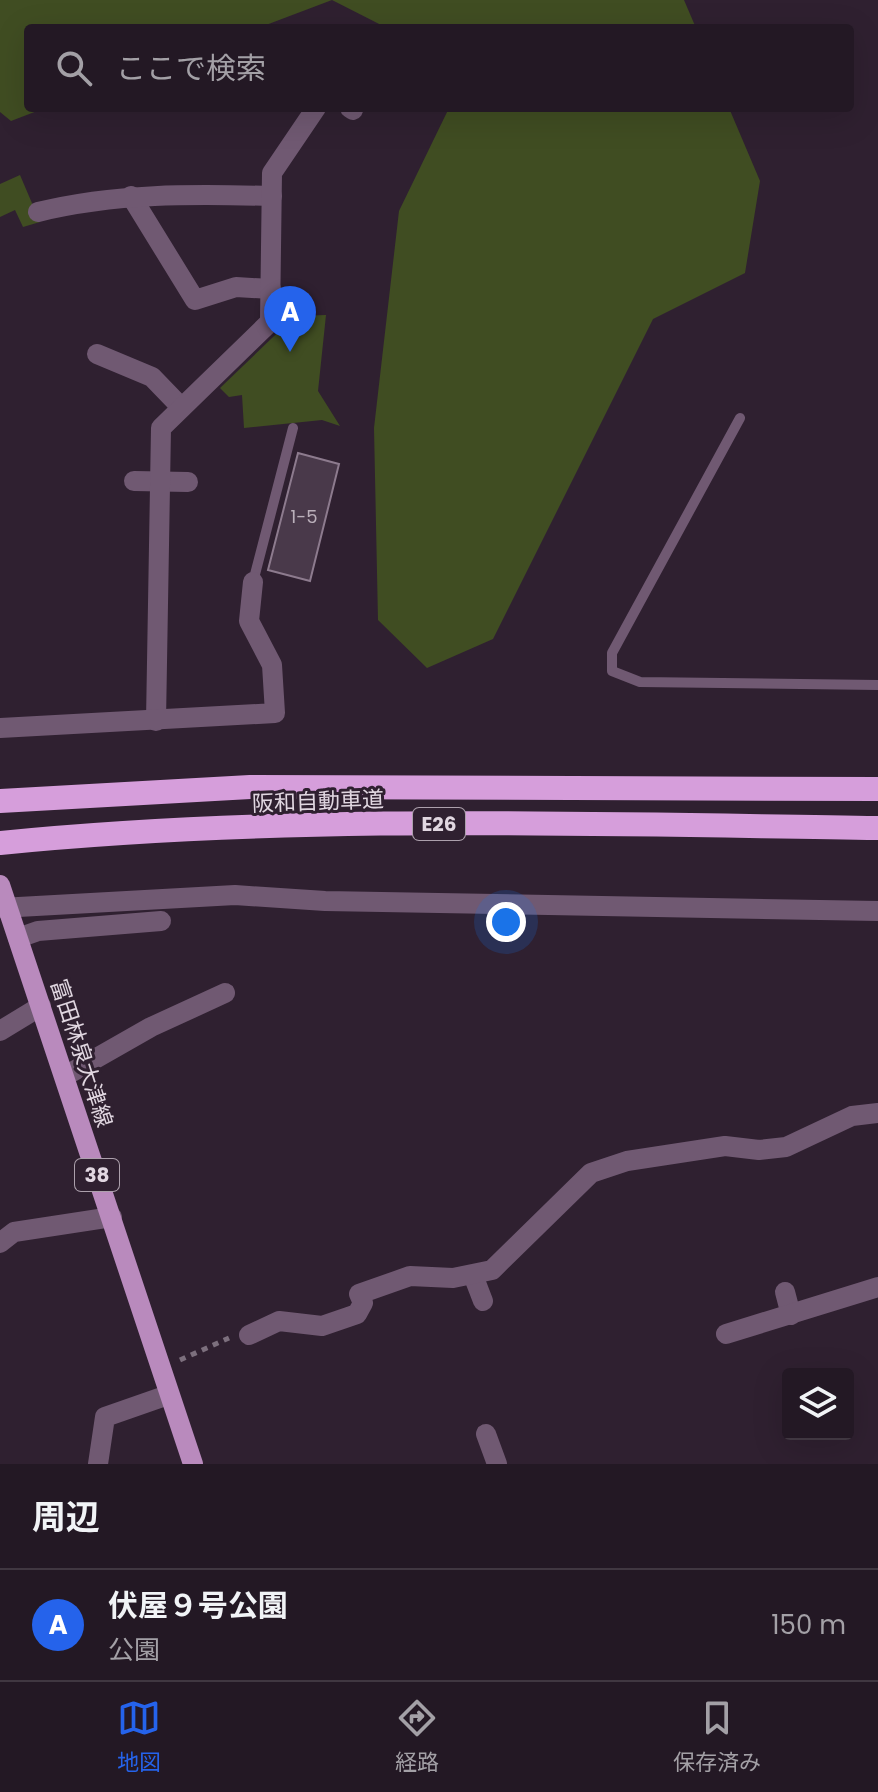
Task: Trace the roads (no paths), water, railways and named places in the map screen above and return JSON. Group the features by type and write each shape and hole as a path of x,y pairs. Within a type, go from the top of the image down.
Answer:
{"highway":[{"name":"阪和自動車道","path":"0,801 250,787 878,789"},
{"name":"阪和自動車道","path":"0,843 249,829 507,822 878,828"}],"main road":[{"name":"富田林泉大津線","path":"0,885 4,907 18,938 65,1076 193,1464"}],"street":[{"path":"156,721 161,428 180,406 270,322 272,173 313,112"},
{"path":"38,212 81,202 131,196 272,196"},
{"path":"131,196 195,300 236,287 271,289"},
{"path":"97,354 152,377 180,406"},
{"path":"134,481 188,482"},
{"path":"0,728 275,713 272,665 249,621 253,582"},
{"path":"4,907 235,895 340,901 878,911"},
{"path":"18,938 38,931 161,921"},
{"path":"65,1076 151,1027 225,993"},
{"path":"0,1031 41,1006"},
{"path":"249,1335 279,1321 322,1326 357,1314 363,1303 359,1294 410,1276 453,1278 492,1270 591,1173 627,1161 725,1146 759,1150 786,1147 852,1116 878,1113"},
{"path":"0,1243 14,1232 112,1217"},
{"path":"473,1275 483,1301"},
{"path":"726,1334 878,1287"},
{"path":"785,1292 791,1315"},
{"path":"98,1464 105,1417 168,1395"},
{"path":"486,1434 497,1464"}],"lane":[{"path":"740,418 612,653 612,671 640,682 878,685"},
{"path":"253,582 293,428"}],"place":[{"name":"伏屋９号公園","path":"290,352"}]}
